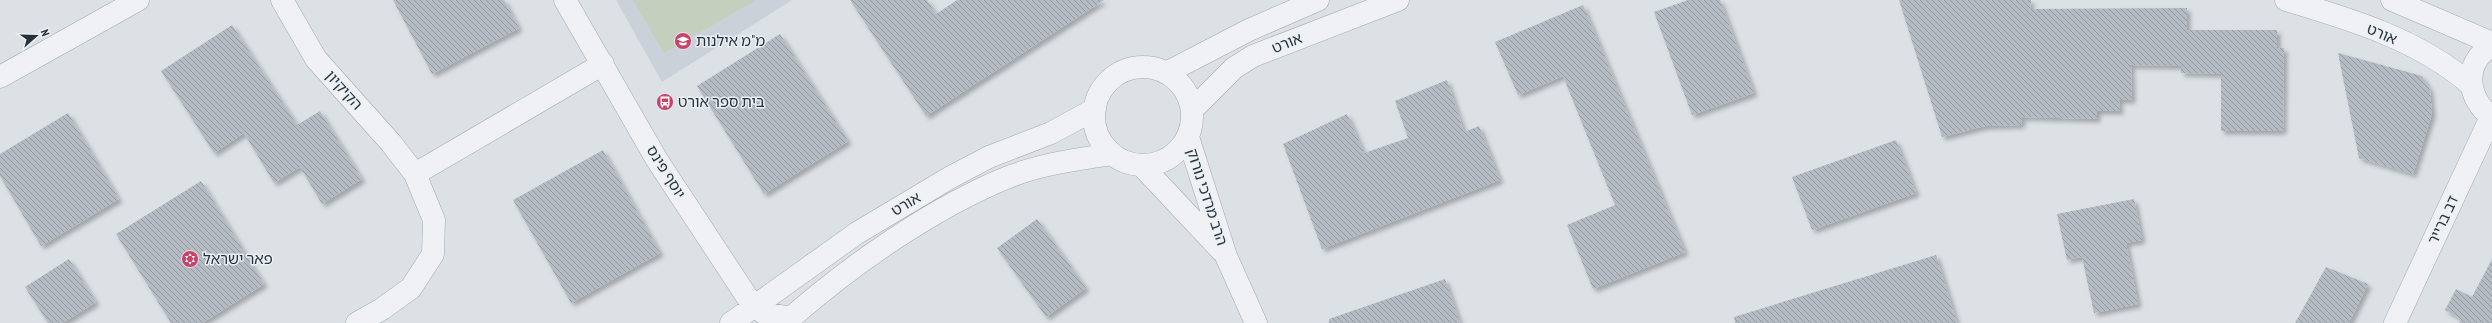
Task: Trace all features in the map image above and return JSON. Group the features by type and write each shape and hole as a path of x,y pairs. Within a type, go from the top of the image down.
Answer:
{"street":[{"path":"0,77 138,0"},
{"name":"הקיקיון","path":"282,0 316,60 391,143 415,174 434,220 433,254 411,288 382,309 357,323"},
{"name":"יוסף פינס","path":"565,0 657,160 753,306"},
{"name":"אורט","path":"1166,73 1249,30 1318,0"},
{"name":"אורט","path":"1192,110 1234,68 1253,56 1398,0"},
{"name":"אורט","path":"2286,0 2341,17 2432,55 2471,85"},
{"path":"2392,0 2492,43"},
{"path":"2492,46 2480,56 2475,64 2471,85 2474,98 2481,109 2492,117"},
{"path":"415,174 603,64"},
{"path":"1136,68 1152,68 1166,73 1183,88 1192,110 1192,124 1188,138 1180,149 1169,158 1156,164 1142,166 1126,162 1112,154 1101,141 1095,126 1095,109 1099,94 1108,81 1121,72 1136,68"},
{"name":"אורט","path":"731,323 857,233 952,176 989,157 1051,132 1095,109"},
{"name":"דב ברייר","path":"2395,323 2492,117"},
{"name":"הרב מרדכי נורוק","path":"1188,138 1226,256 1256,323"},
{"name":"אורט","path":"788,320 878,249 964,199 1012,176 1061,162 1112,154"},
{"name":"הרב מרדכי נורוק","path":"1142,166 1226,256"},
{"path":"753,306 764,313 788,320"}],"shaded area":[{"name":"מ\"מ אילנות","path":"616,0 792,0 662,82"}],"green space":[{"path":"633,0 756,0 664,53"}],"building":[{"path":"393,0 504,0 519,28 432,74"},
{"path":"850,0 927,0 936,14 957,0 1104,0 926,116"},
{"path":"1688,0 1720,0 1754,93 1692,115 1654,12"},
{"path":"1899,0 2031,0 2030,9 2187,8 2187,30 2277,30 2277,48 2284,48 2283,131 2221,131 2221,74 2181,73 2181,66 2131,65 2132,100 2119,100 2120,111 2097,111 2097,119 2022,117 2021,125 1985,126 1942,137"},
{"path":"1583,5 1685,252 1593,289 1567,225 1615,205 1563,76 1518,95 1495,42"},
{"path":"232,25 297,125 320,111 362,179 322,204 300,167 274,183 244,133 214,153 161,71"},
{"path":"780,34 848,141 764,194 697,86"},
{"path":"2338,53 2422,76 2430,90 2432,114 2413,174 2359,158"},
{"path":"1447,80 1464,132 1479,126 1500,180 1322,249 1283,144 1347,114 1364,153 1408,138 1395,101"},
{"path":"68,113 119,199 41,246 0,176 0,154"},
{"path":"1896,140 1916,193 1812,230 1792,177"},
{"path":"603,150 660,253 571,303 513,200"},
{"name":"פאר ישראל","path":"201,181 264,284 202,323 171,323 116,234"},
{"path":"2134,199 2142,240 2126,243 2138,304 2094,313 2082,257 2067,260 2057,214"},
{"path":"1037,219 1086,288 1046,317 997,248"},
{"path":"1936,255 1957,323 1735,323 1734,317"},
{"path":"69,259 96,302 63,323 48,323 25,287"},
{"path":"2492,259 2492,323 2459,323 2461,319 2445,310 2456,289 2472,297"},
{"path":"2326,267 2368,284 2349,323 2295,323"},
{"path":"1445,279 1460,323 1329,323 1329,319"}],"place":[{"name":"מ\"מ אילנות","path":"683,41"},
{"name":"בית ספר אורט","path":"665,102"},
{"name":"פאר ישראל","path":"190,259"}]}
